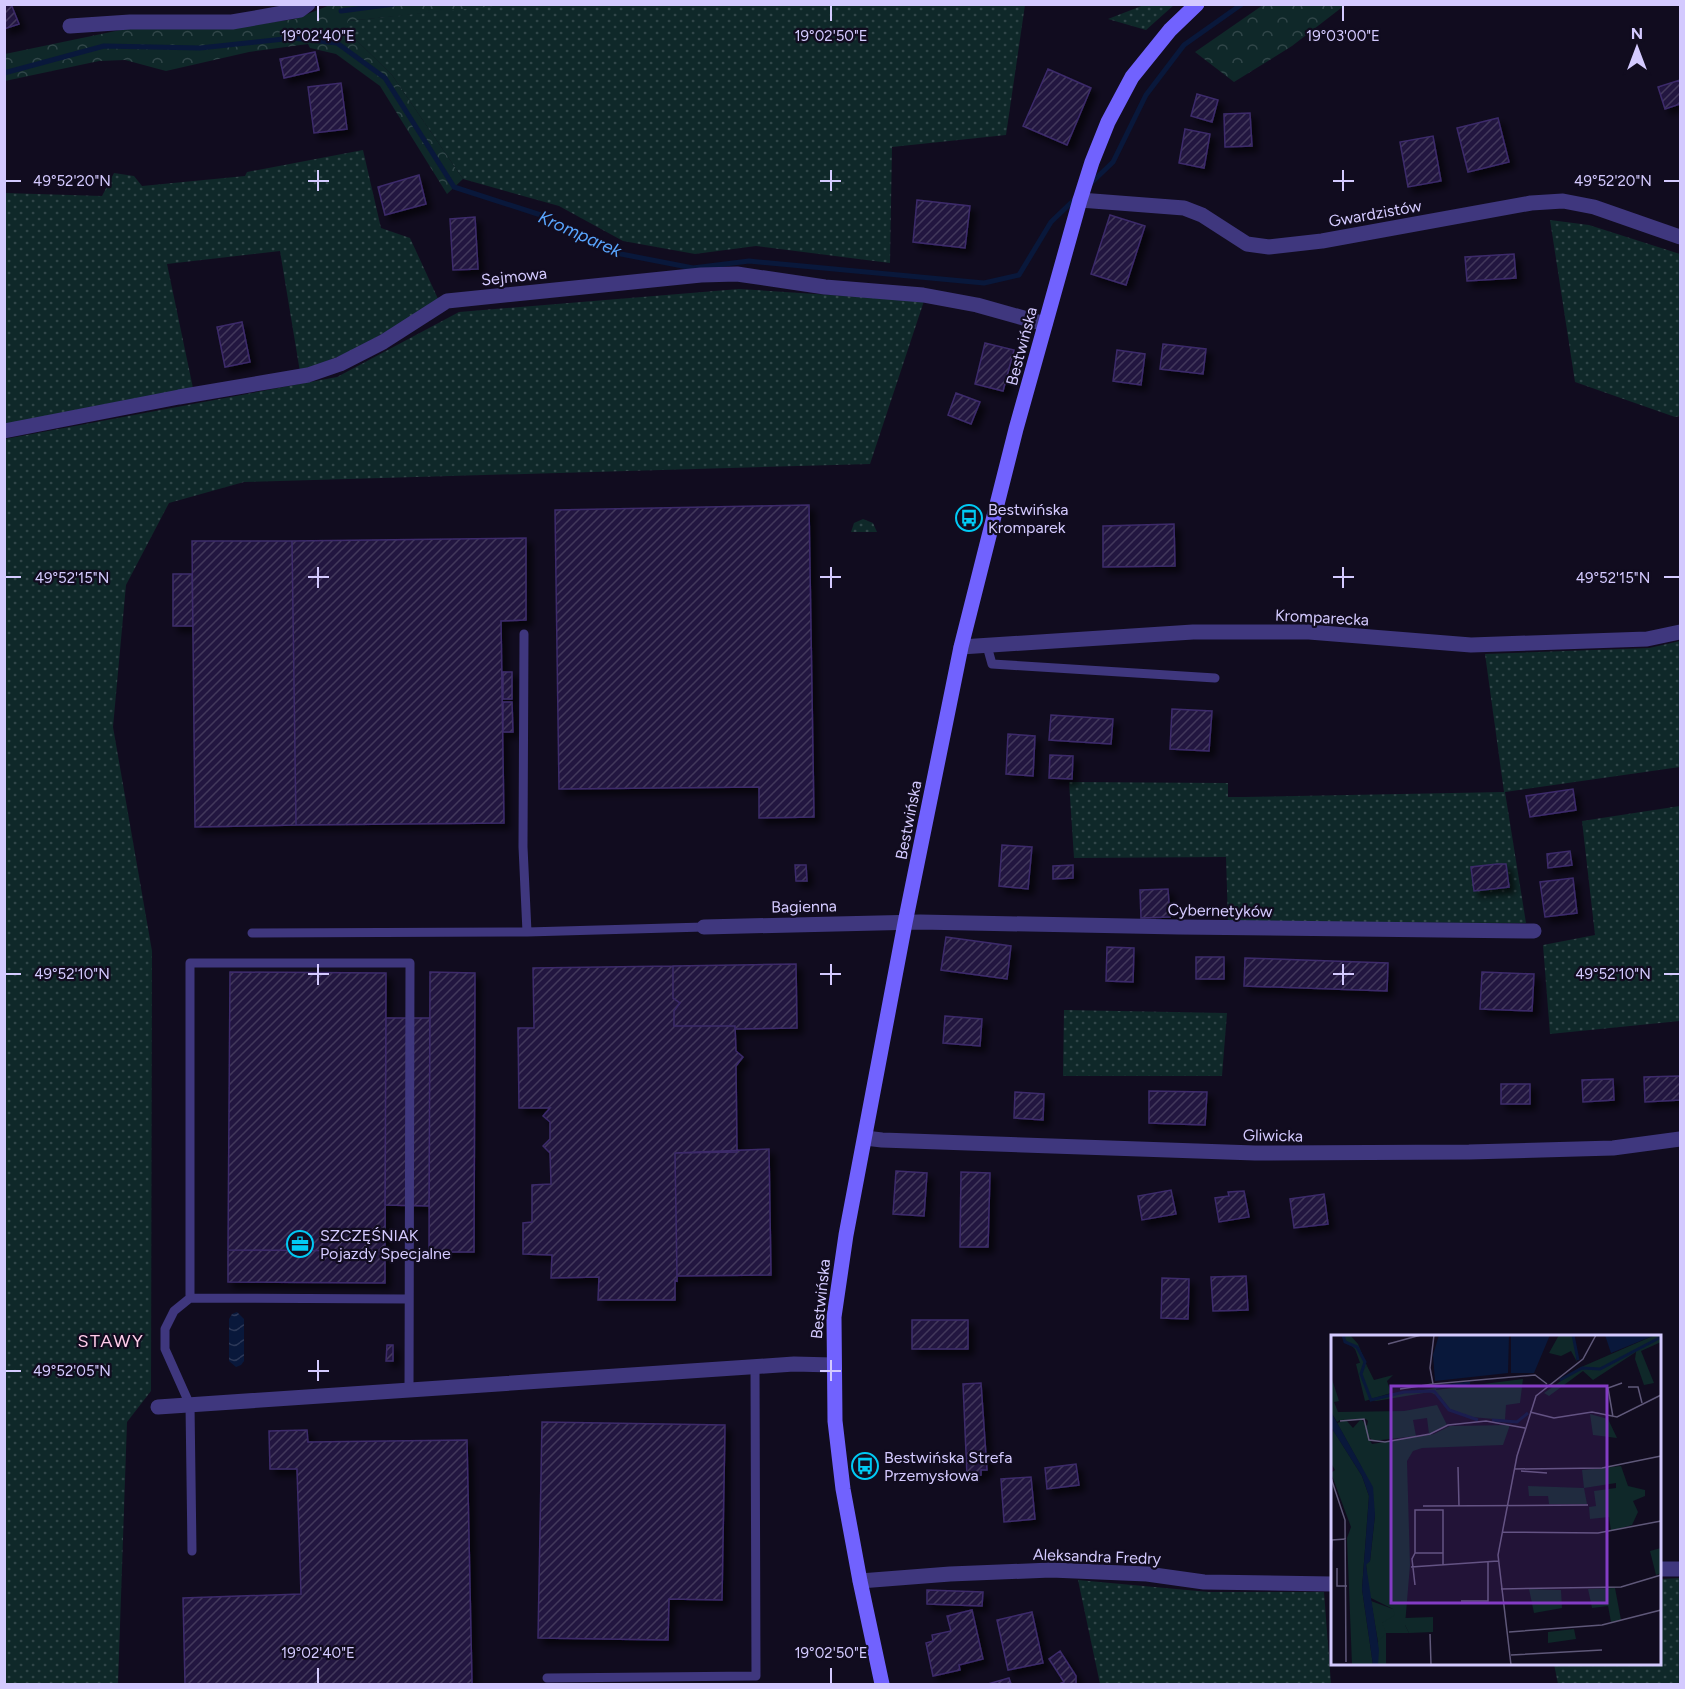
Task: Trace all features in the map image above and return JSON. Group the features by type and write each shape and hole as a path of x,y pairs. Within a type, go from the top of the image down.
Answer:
{"street":[{"path":"70,26 130,22 232,22 300,10 308,4"},
{"name":"Bestwińska","path":"882,1684 860,1581 835,1421 834,1317 840,1268 905,923 961,647 999,495 1080,200 1108,122 1132,77 1163,37 1197,4"},
{"name":"Gwardzistów","path":"1080,200 1184,208 1202,215 1247,244 1269,247 1322,242 1531,203 1563,201 1594,207 1680,237"},
{"name":"Sejmowa","path":"4,431 179,396 308,375 340,364 383,342 447,301 701,275 737,274 825,287 923,295 977,305 1045,324"},
{"name":"Kromparecka","path":"961,647 1193,632 1309,632 1471,645 1647,639 1680,632"},
{"name":"Bagienna","path":"704,927 905,923"},
{"name":"Cybernetyków","path":"905,923 1534,931"},
{"name":"Gliwicka","path":"865,1138 1255,1153 1591,1149 1680,1139"},
{"path":"158,1407 794,1364 833,1365"},
{"path":"1661,1569 1680,1569"},
{"name":"Aleksandra Fredry","path":"860,1581 950,1574 1051,1570 1147,1575 1204,1582 1331,1584"}],"lane":[{"path":"524,634 522,847 528,932"},
{"path":"987,646 992,664 1107,669 1215,678"},
{"path":"252,933 528,932 704,927"},
{"path":"190,1298 190,963 410,963 409,1391"},
{"path":"192,1551 190,1405 165,1349 165,1329 174,1311 190,1298 409,1299"},
{"path":"547,1678 756,1676 754,1367"}],"green space":[{"path":"504,4 1025,5 1006,135 892,147 890,263 756,246 695,254 623,241 559,206 463,179 392,75 348,32 348,21"},
{"path":"330,5 504,5 348,21 348,32 392,75 463,179 447,194 380,86 336,54 310,48 308,44 249,52 166,71 125,60 99,61 5,81 5,54 130,28 233,28 295,19"},
{"path":"1144,5 1174,5 1146,30 1108,19"},
{"path":"1263,5 1345,5 1292,46 1234,82 1195,52"},
{"path":"363,150 381,228 410,238 440,303 347,353 300,372 280,251 167,264 193,388 5,426 5,193 102,196 114,173 134,176 142,186 245,176 247,172"},
{"path":"1550,220 1589,225 1680,254 1680,416 1675,417 1575,382"},
{"path":"739,289 924,301 870,464 244,482 169,503 126,585 113,727 152,951 151,1391 127,1422 118,1684 5,1684 5,439 337,377 459,312"},
{"path":"863,519 873,523 877,532 851,532 854,523"},
{"path":"1680,641 1680,767 1505,792 1526,923 1228,922 1226,857 1074,858 1069,782 1228,783 1228,797 1504,792 1485,654 1649,648"},
{"path":"1680,806 1680,1021 1550,1034 1543,945 1595,935 1582,821"},
{"path":"1064,1010 1227,1013 1222,1076 1063,1076"},
{"path":"1680,1578 1680,1684 1558,1684 1554,1665 1661,1665 1661,1579"},
{"path":"1078,1580 1209,1592 1324,1592 1331,1684 1100,1684"}],"water":[{"path":"237,1312 244,1319 244,1361 236,1367 229,1361 229,1319"}],"building":[{"path":"4,4 11,4 19,24 4,29"},
{"path":"315,52 319,70 284,78 280,59"},
{"path":"1048,69 1091,88 1067,145 1023,126"},
{"path":"1680,80 1680,104 1665,109 1658,87"},
{"path":"341,83 347,129 314,133 308,87"},
{"path":"1197,94 1218,100 1212,122 1191,116"},
{"path":"1250,113 1252,146 1225,147 1224,114"},
{"path":"1498,118 1509,162 1468,172 1457,128"},
{"path":"1185,129 1210,134 1204,168 1179,163"},
{"path":"1433,136 1441,181 1408,187 1400,142"},
{"path":"419,175 426,204 385,215 378,187"},
{"path":"917,200 970,206 965,248 913,242"},
{"path":"1110,215 1145,226 1126,285 1091,274"},
{"path":"475,217 478,269 453,270 450,219"},
{"path":"1514,254 1516,278 1467,281 1465,257"},
{"path":"242,322 250,362 225,367 217,327"},
{"path":"985,343 1014,350 1003,391 975,384"},
{"path":"1163,344 1206,349 1203,374 1160,369"},
{"path":"1117,350 1145,354 1141,385 1113,381"},
{"path":"956,393 980,402 971,424 948,415"},
{"path":"809,505 814,817 759,818 759,787 559,789 555,510"},
{"path":"1174,524 1175,566 1103,567 1103,526"},
{"path":"526,538 526,620 501,621 504,823 296,825 292,541"},
{"path":"192,541 292,541 296,825 195,827"},
{"path":"173,574 192,574 193,626 173,626"},
{"path":"503,672 512,672 512,699 503,699"},
{"path":"503,702 512,702 513,732 503,732"},
{"path":"1172,709 1212,711 1209,751 1170,749"},
{"path":"1051,715 1113,719 1111,744 1049,740"},
{"path":"1008,734 1035,736 1033,776 1006,774"},
{"path":"1050,755 1073,756 1072,779 1049,778"},
{"path":"1573,789 1576,810 1530,817 1526,796"},
{"path":"1002,845 1032,847 1028,889 999,886"},
{"path":"1570,851 1572,865 1548,868 1547,854"},
{"path":"1506,864 1509,887 1474,891 1471,867"},
{"path":"795,865 806,865 807,881 796,881"},
{"path":"1073,865 1073,878 1053,879 1053,866"},
{"path":"1573,878 1577,913 1545,917 1540,882"},
{"path":"1168,889 1170,917 1141,918 1140,890"},
{"path":"946,937 1011,946 1007,979 941,970"},
{"path":"1107,947 1134,948 1133,982 1106,981"},
{"path":"1196,957 1224,957 1224,979 1196,979"},
{"path":"1245,958 1388,963 1387,991 1244,986"},
{"path":"796,964 797,1028 735,1029 735,1026 674,1026 674,1011 680,1003 673,998 673,966"},
{"path":"673,966 673,998 680,1003 674,1011 674,1026 735,1026 736,1051 743,1057 736,1066 737,1152 675,1153 677,1281 675,1280 675,1300 598,1300 599,1277 551,1278 552,1255 523,1254 523,1223 532,1222 532,1185 551,1184 550,1153 543,1146 550,1139 550,1122 543,1116 550,1108 519,1108 518,1028 534,1028 533,968"},
{"path":"230,972 386,973 385,1251 228,1250"},
{"path":"430,972 475,973 474,1252 429,1252"},
{"path":"1482,972 1534,974 1532,1011 1480,1009"},
{"path":"945,1016 982,1019 980,1046 943,1043"},
{"path":"386,1018 430,1018 429,1206 385,1205"},
{"path":"1680,1076 1680,1100 1645,1102 1644,1077"},
{"path":"1613,1079 1614,1100 1583,1102 1582,1080"},
{"path":"1501,1084 1530,1084 1530,1104 1501,1104"},
{"path":"1149,1091 1207,1092 1205,1125 1149,1123"},
{"path":"1015,1092 1044,1094 1043,1120 1014,1118"},
{"path":"769,1149 771,1275 677,1276 675,1153"},
{"path":"896,1171 927,1173 924,1216 893,1214"},
{"path":"961,1172 990,1173 988,1247 960,1247"},
{"path":"1171,1190 1176,1214 1142,1220 1138,1196"},
{"path":"1244,1191 1249,1217 1219,1222 1215,1198 1229,1196 1228,1192"},
{"path":"1324,1194 1328,1224 1294,1228 1290,1199"},
{"path":"228,1250 385,1251 385,1283 228,1282"},
{"path":"1246,1276 1248,1310 1213,1311 1211,1277"},
{"path":"1162,1278 1189,1279 1188,1319 1161,1318"},
{"path":"912,1320 968,1320 968,1349 912,1349"},
{"path":"387,1345 393,1345 393,1361 386,1361"},
{"path":"981,1383 987,1470 981,1470 981,1475 967,1476 963,1384"},
{"path":"542,1422 725,1425 722,1600 669,1599 668,1640 538,1638"},
{"path":"307,1430 308,1442 467,1440 472,1684 185,1684 183,1598 301,1594 297,1469 270,1469 269,1431"},
{"path":"1076,1464 1079,1485 1047,1489 1045,1468"},
{"path":"1031,1477 1035,1519 1004,1522 1001,1479"},
{"path":"927,1590 983,1592 982,1606 927,1604"},
{"path":"972,1610 983,1659 959,1665 960,1670 933,1676 926,1643 933,1641 932,1635 951,1631 947,1616"},
{"path":"1032,1612 1043,1663 1008,1670 997,1620"},
{"path":"1060,1651 1076,1676 1076,1684 1059,1684 1064,1682 1049,1659"},
{"path":"1009,1678 1011,1684 988,1684"}],"waterway":[{"path":"341,11 394,4"},
{"name":"Kromparek","path":"1089,185 1113,162 1146,95 1184,45 1242,4"},
{"name":"Kromparek","path":"4,73 104,46 200,48 293,38 337,43 385,78 454,187 547,217 616,253 693,268 749,261 984,283 1019,275 1051,222 1076,198"}],"place":[{"name":"Bestwińska Kromparek","path":"969,518"},
{"name":"SZCZĘŚNIAK Pojazdy Specjalne","path":"300,1244"},
{"name":"Bestwińska Strefa Przemysłowa","path":"865,1466"}],"district":[{"name":"STAWY","path":"111,1341"}]}
